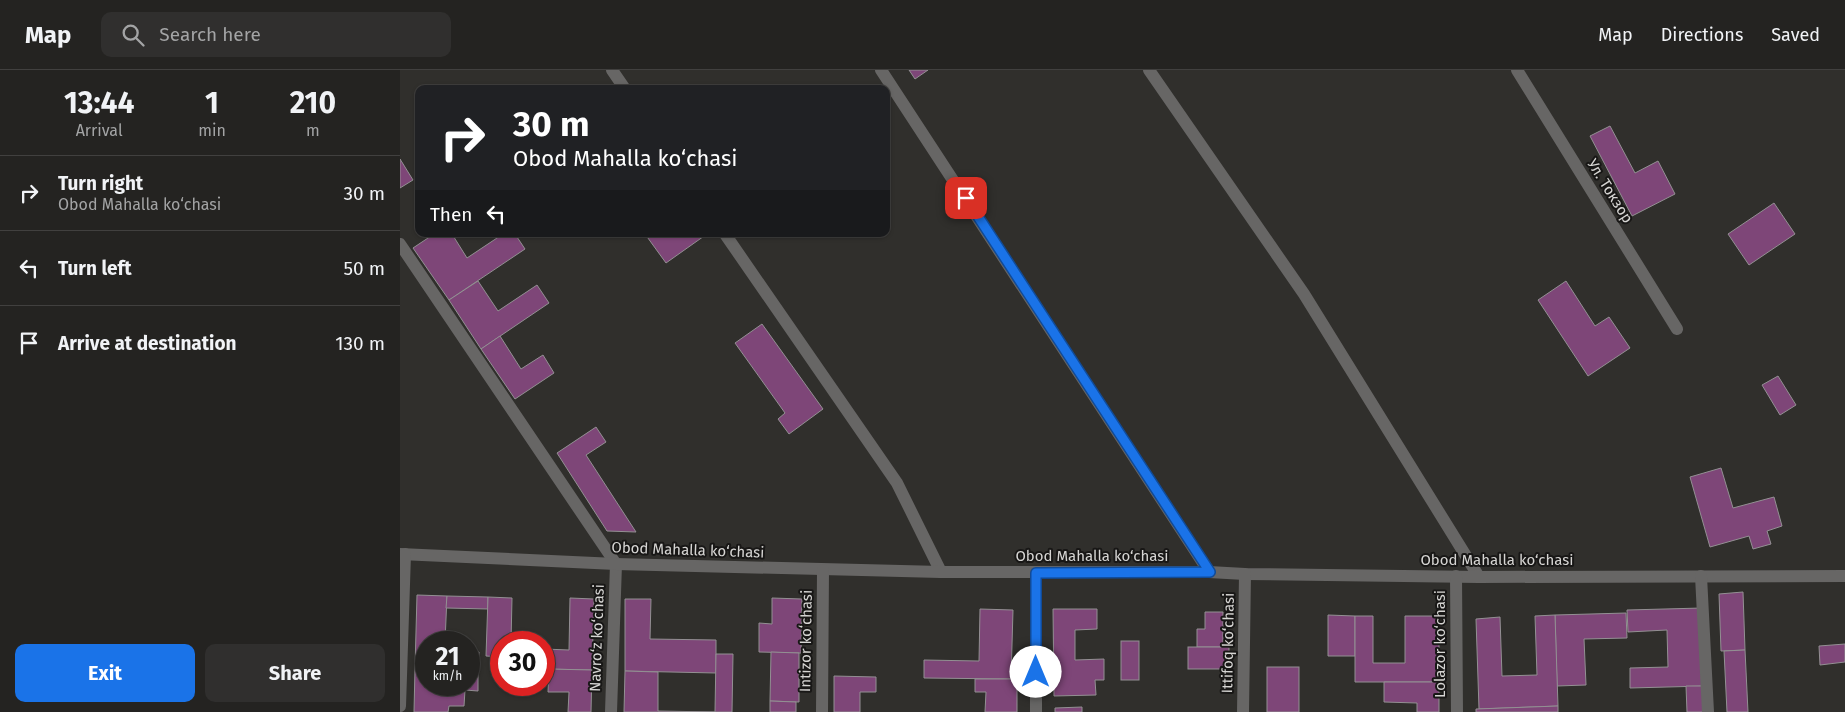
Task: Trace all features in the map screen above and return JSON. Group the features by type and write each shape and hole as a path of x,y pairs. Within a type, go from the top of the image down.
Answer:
{"street":[{"path":"612,70 622,85"},
{"path":"881,70 1210,572"},
{"path":"1149,70 1304,294 1479,576"},
{"name":"Ул. Токзор","path":"1517,70 1677,329"},
{"path":"727,237 897,483 941,572"},
{"path":"400,244 616,564"},
{"path":"400,706 403,554"},
{"name":"Obod Mahalla ko‘chasi","path":"403,554 616,564 941,572 1210,572 1456,576 1845,576"},
{"name":"Navro‘z ko‘chasi","path":"611,712 616,564"},
{"name":"Intizor koʻchasi","path":"822,712 823,570"},
{"path":"1036,573 1036,712"},
{"name":"Ittifoq ko‘chasi","path":"1243,712 1245,574"},
{"name":"Lolazor ko‘chasi","path":"1456,576 1457,712"},
{"path":"1701,576 1708,712"}],"building":[{"path":"909,70 928,70 915,79"},
{"path":"1610,126 1635,173 1658,161 1675,194 1632,216 1590,136"},
{"path":"400,159 413,180 400,188"},
{"path":"1774,203 1795,234 1749,265 1728,234"},
{"path":"430,237 454,237 467,258 498,237 517,237 525,249 449,300 413,248"},
{"path":"647,237 703,237 666,263"},
{"path":"478,281 498,311 537,285 549,303 481,349 449,300"},
{"path":"1566,281 1595,326 1609,317 1630,348 1588,376 1538,300"},
{"path":"762,324 823,409 789,434 778,419 785,413 735,343"},
{"path":"500,336 521,369 543,355 554,373 515,399 481,349"},
{"path":"1778,376 1796,405 1780,415 1762,385"},
{"path":"596,427 606,442 586,455 636,532 607,531 557,453"},
{"path":"1721,468 1733,508 1774,497 1782,526 1767,531 1771,544 1753,549 1749,536 1710,547 1690,477"},
{"path":"1743,592 1745,650 1721,651 1719,594"},
{"path":"417,595 447,596 445,631 416,631"},
{"path":"447,596 488,597 488,609 446,608"},
{"path":"488,597 512,598 511,631 490,631 490,656 486,656"},
{"path":"570,598 594,599 592,670 555,669 555,649 569,650"},
{"path":"772,598 802,599 801,653 759,652 759,623 772,624"},
{"path":"625,599 651,599 650,639 716,640 716,673 625,671"},
{"path":"1702,608 1705,686 1630,688 1630,668 1668,667 1667,630 1628,632 1627,610"},
{"path":"980,609 1013,610 1011,679 924,678 924,660 979,661"},
{"path":"1053,609 1097,609 1097,629 1075,630 1075,660 1104,659 1104,680 1095,680 1096,695 1054,696"},
{"path":"1205,612 1223,612 1223,647 1197,647 1197,629 1205,629"},
{"path":"1626,613 1627,638 1584,639 1586,685 1557,686 1555,615"},
{"path":"1328,615 1355,616 1355,656 1328,656"},
{"path":"1555,615 1558,706 1479,709 1476,619 1500,617 1502,676 1537,675 1535,616"},
{"path":"1355,616 1373,616 1373,663 1405,663 1405,616 1439,616 1439,682 1355,682"},
{"path":"1121,641 1139,641 1139,680 1121,680"},
{"path":"1845,644 1845,662 1820,665 1819,646"},
{"path":"1188,647 1229,647 1229,669 1188,669"},
{"path":"1745,650 1748,712 1727,712 1724,651"},
{"path":"771,652 799,653 799,702 770,701"},
{"path":"716,654 733,654 732,712 715,712"},
{"path":"1267,667 1299,667 1299,712 1267,712"},
{"path":"415,668 415,696 465,696 464,706 449,706 448,712 414,712"},
{"path":"555,669 592,670 591,712 568,712 569,692 555,692"},
{"path":"625,671 658,672 658,711 715,712 624,712"},
{"path":"834,676 876,677 876,692 860,692 860,712 834,712"},
{"path":"975,679 1017,679 1017,712 985,712 986,692 975,692"},
{"path":"1384,682 1439,682 1439,712 1417,712 1417,703 1384,702"},
{"path":"1686,686 1705,686 1706,712 1687,712"},
{"path":"770,701 796,702 796,712 770,712"},
{"path":"1558,706 1558,712 1476,712 1476,709"},
{"path":"1082,707 1082,712 1055,712 1055,708"}],"route":[{"path":"966,198 1210,572 1036,573 1036,672"}]}
